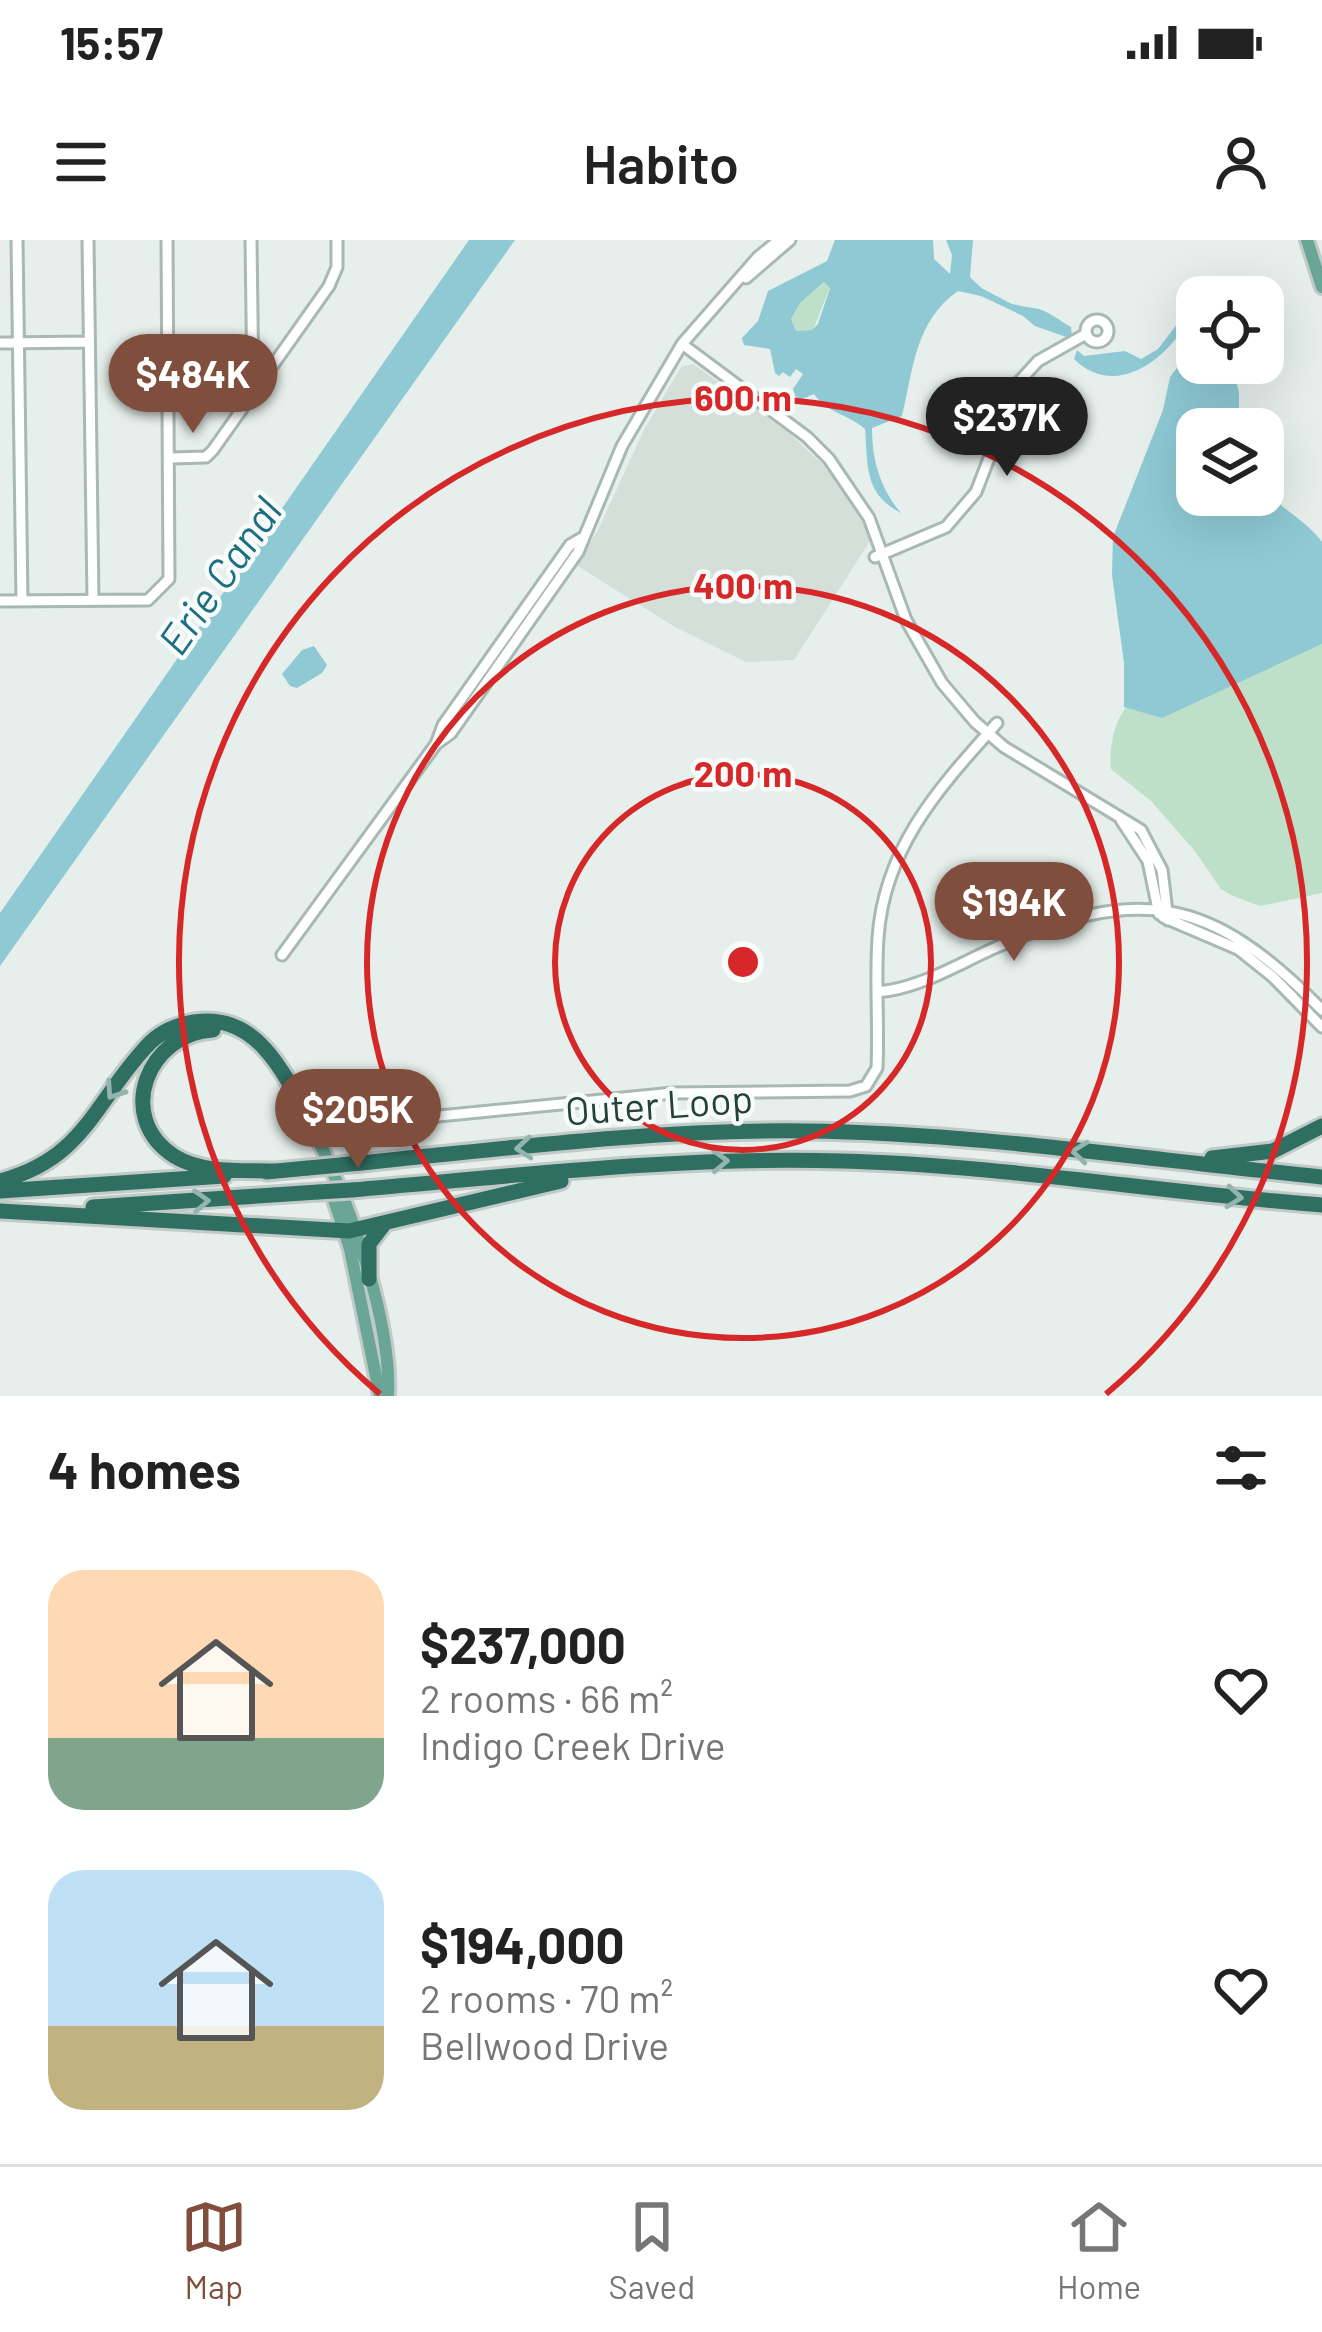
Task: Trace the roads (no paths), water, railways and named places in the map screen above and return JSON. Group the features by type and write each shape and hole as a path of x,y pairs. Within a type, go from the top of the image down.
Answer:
{"highway":[{"path":"0,1181 43,1165 68,1147 94,1120 149,1043 172,1028 195,1022 230,1024 261,1043 278,1064 310,1133"},
{"path":"274,1172 196,1165 162,1146 148,1125 143,1101 147,1076 160,1053 176,1040 201,1031 223,1031 242,1038 268,1061 310,1133"},
{"path":"1143,1159 1258,1154 1288,1146 1322,1126"},
{"name":"Outer Loop","path":"0,1191 274,1172 639,1137 782,1130 897,1134 1322,1177"},
{"name":"Outer Loop","path":"0,1211 756,1160 872,1162 1322,1205"},
{"path":"0,1211 350,1230 642,1166"},
{"path":"369,1280 370,1241 389,1221"}],"main road":[{"path":"1307,240 1322,287"},
{"path":"310,1133 369,1280 383,1349 384,1396"},
{"path":"350,1230 384,1396"}],"street":[{"path":"17,240 22,601"},
{"path":"88,240 93,600"},
{"path":"0,601 148,600 164,587 171,570 167,240"},
{"path":"251,240 254,394"},
{"path":"171,458 206,457 254,394 329,286 337,267 337,240"},
{"path":"282,955 436,744 451,733 578,552 632,428 682,344 758,257 779,240"},
{"path":"723,296 790,240"},
{"path":"879,555 932,536 968,503 982,479 1018,382 1038,361 1086,334"},
{"path":"0,343 89,343"},
{"path":"682,344 830,459 869,518 879,555 920,649 946,689 988,733 1027,762 1133,823 1148,839 1163,874 1165,915"},
{"path":"310,1133 331,1126 657,1094 859,1089 870,1083 876,1070 879,925 895,862 927,803 997,723"},
{"path":"877,992 927,979 1068,918 1114,911 1202,920 1243,940 1322,1010"},
{"path":"1165,915 1238,949 1274,977 1322,1027"}],"water":[{"path":"469,240 515,240 0,966 0,913"},
{"path":"835,240 933,240 934,259 950,274 952,255 946,240 973,240 970,277 985,291 1043,311 1071,327 1069,338 1035,326 981,296 958,291 944,303 918,348 902,416 872,428 879,473 901,513 874,488 865,429 814,394 797,401 793,389 803,374 796,369 790,377 783,372 779,376 770,349 744,345 742,338 758,321 768,291 827,261","holes":["824,282 830,288 818,324 812,330 796,331 791,319 800,303"]},
{"path":"1176,325 1176,338 1138,370 1106,376 1074,359 1077,350 1084,356 1125,351 1141,359 1158,349"},
{"path":"1176,369 1176,384 1237,384 1239,393 1239,408 1176,408 1176,516 1284,516 1284,508 1316,534 1322,542 1322,644 1162,718 1124,707 1124,663 1112,575 1113,537 1163,410"},
{"path":"314,646 327,665 297,688 290,686 282,674 302,650"}],"waterway":[{"path":"984,291 1024,312"}],"water label":[{"name":"Erie Canal","path":"220,576"}]}
